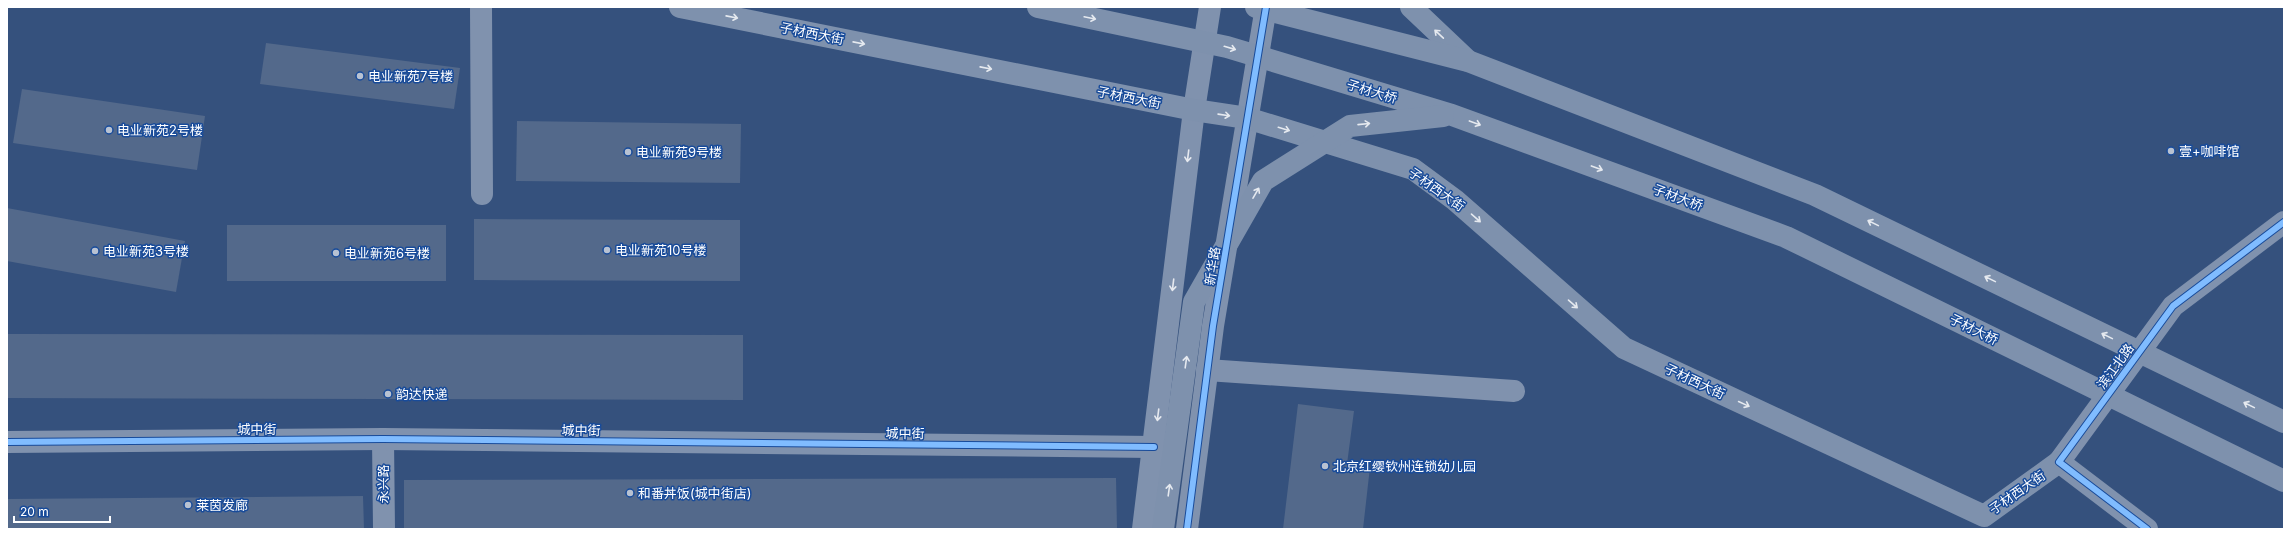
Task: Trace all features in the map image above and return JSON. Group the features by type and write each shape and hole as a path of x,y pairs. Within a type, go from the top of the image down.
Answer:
{"main road":[{"name":"子材西大街","path":"680,7 1194,110 1247,118 1413,169 1455,200 1624,348 1984,522 2059,462"},
{"name":"子材大桥","path":"1038,7 1227,47 1452,115 1786,237 2284,481"},
{"path":"1256,7 1468,61 1815,195 2284,422"},
{"path":"1411,7 1468,61"},
{"path":"1163,529 1194,302 1263,181 1350,126 1452,115"}],"street":[{"path":"481,7 482,194"},
{"path":"1143,529 1194,110 1210,7"},
{"name":"新华路","path":"1187,529 1208,370 1247,118 1266,7"},
{"name":"滨江北路","path":"2059,462 2173,306 2284,222"},
{"path":"1208,370 1514,391"},
{"name":"城中街","path":"7,442 383,439 1154,447"},
{"name":"永兴路","path":"383,439 384,529"},
{"path":"2059,462 2146,529"}],"building":[{"name":"电业新苑7号楼","path":"266,43 460,68 454,109 260,84"},
{"name":"电业新苑2号楼","path":"22,89 205,116 197,170 13,143"},
{"name":"电业新苑9号楼","path":"517,121 741,124 740,183 516,181"},
{"name":"电业新苑3号楼","path":"7,208 185,241 176,292 7,261"},
{"name":"电业新苑10号楼","path":"474,219 740,220 740,281 474,280"},
{"name":"电业新苑6号楼","path":"227,225 446,225 446,281 227,281"},
{"path":"7,334 743,335 743,400 7,398"},
{"name":"北京红缨钦州连锁幼儿园","path":"1298,404 1354,411 1347,464 1370,467 1363,529 1283,529"},
{"path":"1116,478 1117,529 404,529 404,480"},
{"path":"363,496 364,529 7,529 7,499"}],"cycle path":[{"path":"1187,529 1213,326 1266,7"},
{"path":"2147,529 2059,462 2173,306 2284,222"},
{"path":"7,442 383,439 1154,447"}],"place":[{"name":"电业新苑7号楼","path":"360,76"},
{"name":"电业新苑2号楼","path":"109,130"},
{"name":"壹+咖啡馆","path":"2171,151"},
{"name":"电业新苑9号楼","path":"628,152"},
{"name":"电业新苑10号楼","path":"607,250"},
{"name":"电业新苑3号楼","path":"95,251"},
{"name":"电业新苑6号楼","path":"336,253"},
{"name":"韵达快递","path":"388,394"},
{"name":"北京红缨钦州连锁幼儿园","path":"1325,466"},
{"name":"和番丼饭(城中街店)","path":"630,493"},
{"name":"莱茵发廊","path":"188,505"}]}
